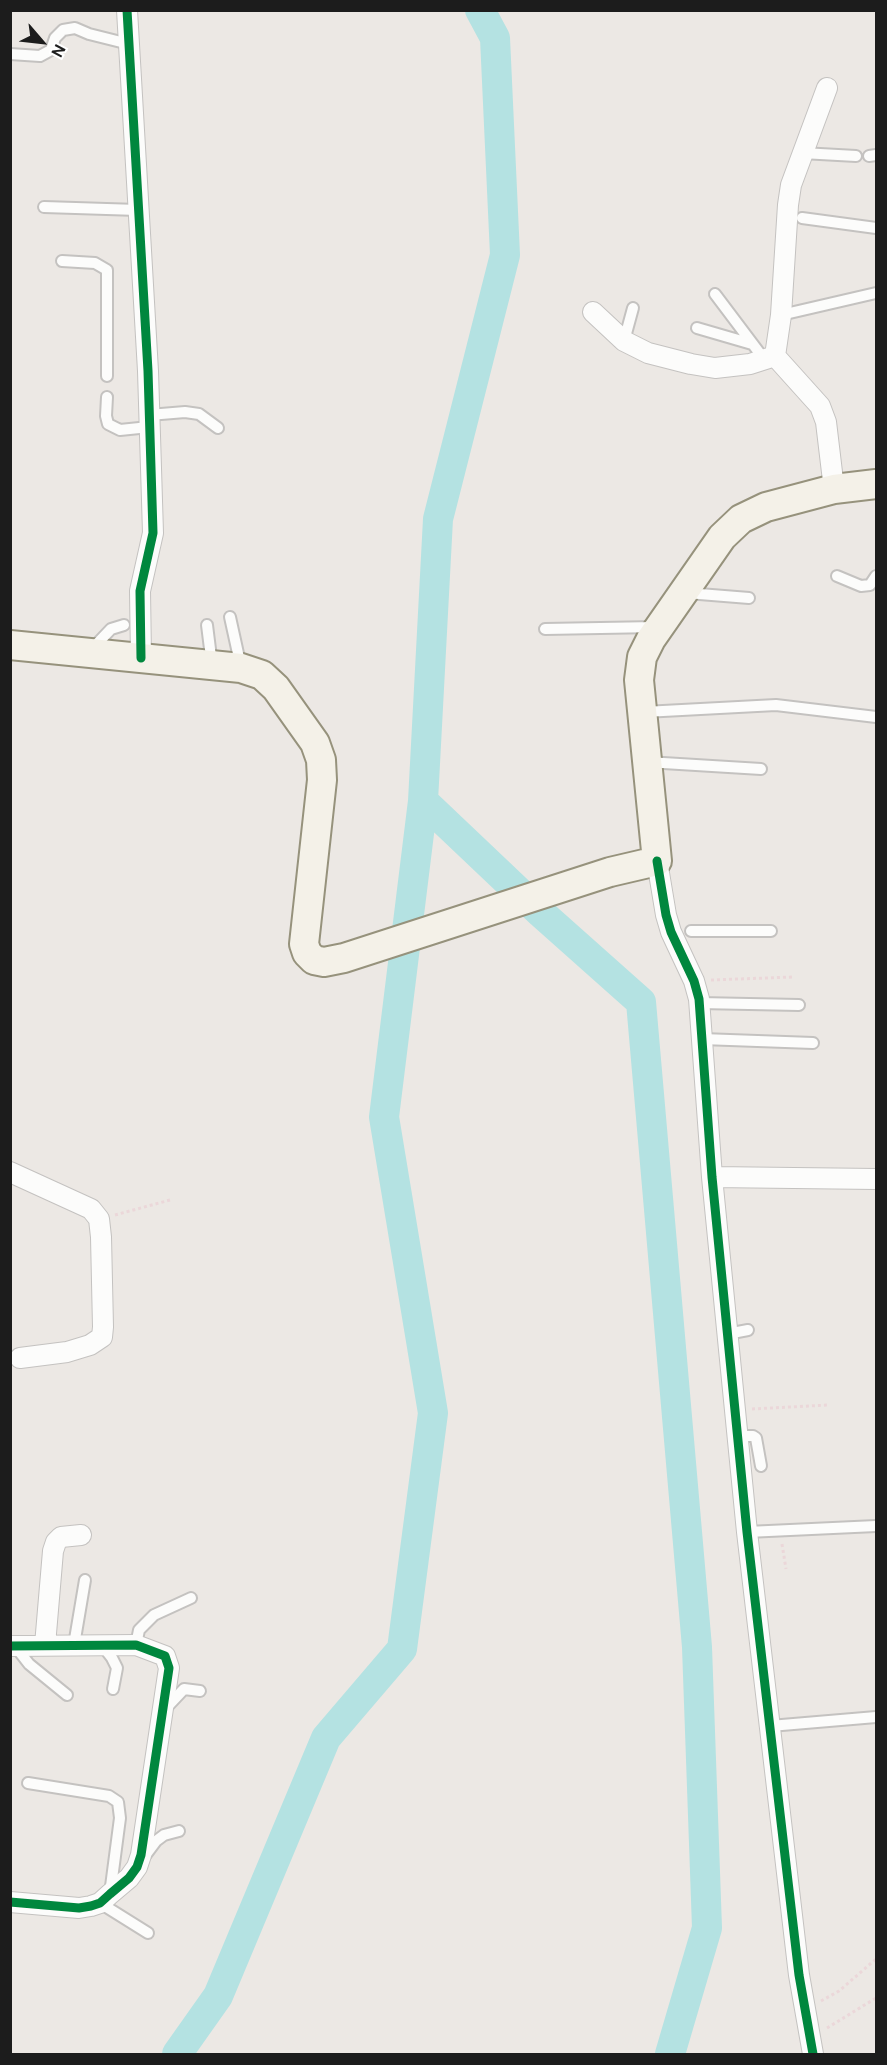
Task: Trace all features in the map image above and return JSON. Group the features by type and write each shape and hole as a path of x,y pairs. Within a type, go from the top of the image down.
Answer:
{"main road":[{"path":"10,645 241,668 262,675 276,688 315,743 321,760 322,780 304,944 307,954 314,960 324,962 344,958 610,872 657,861 639,680 642,657 651,639 722,537 741,519 766,507 834,489 876,484"}],"street":[{"path":"127,10 153,533 140,591 141,658"},
{"path":"593,312 624,341 648,353 691,364 715,368 750,364 764,353 781,315 794,218 791,185 827,88"},
{"path":"764,353 820,406 826,422 834,489"},
{"path":"657,861 666,915 680,931 699,1003 712,1178 747,1532 803,2001 813,2055"},
{"path":"10,1172 91,1209 99,1219 102,1337 90,1345 67,1352 20,1358"},
{"path":"712,1178 876,1179"},
{"path":"45,1645 53,1551 56,1542 61,1537 81,1535"},
{"path":"10,1902 79,1908 105,1898 129,1878 137,1867 141,1855 169,1668 165,1656 136,1645 12,1646"}],"lane":[{"path":"10,54 40,56 51,50 55,38 63,30 75,28 129,44"},
{"path":"802,153 856,156"},
{"path":"44,207 138,210"},
{"path":"794,218 876,228"},
{"path":"62,261 95,263 107,270 108,376"},
{"path":"781,315 876,293"},
{"path":"716,294 764,353"},
{"path":"624,341 633,308"},
{"path":"697,328 764,353"},
{"path":"107,398 108,424 120,430 185,412 199,414 218,428"},
{"path":"837,576 861,586 870,585 876,576"},
{"path":"684,593 749,598"},
{"path":"230,617 241,668"},
{"path":"89,653 111,629 124,625"},
{"path":"207,625 212,665"},
{"path":"545,629 659,627"},
{"path":"642,712 776,705 876,717"},
{"path":"647,762 761,769"},
{"path":"680,931 771,931"},
{"path":"699,1003 799,1005"},
{"path":"702,1039 813,1043"},
{"path":"727,1334 748,1330"},
{"path":"737,1436 756,1438 761,1466"},
{"path":"747,1532 876,1526"},
{"path":"74,1645 85,1580"},
{"path":"136,1645 139,1630 154,1616 191,1598"},
{"path":"102,1645 117,1668 113,1689"},
{"path":"12,1646 29,1665 67,1695"},
{"path":"162,1713 184,1689 200,1691"},
{"path":"770,1726 876,1717"},
{"path":"28,1783 109,1796 118,1802 120,1818 105,1898 148,1933"},
{"path":"137,1867 156,1841 164,1835 179,1831"}],"path":[{"path":"694,981 793,977"},
{"path":"99,1219 170,1200"},
{"path":"751,1409 828,1406"},
{"path":"780,1530 786,1569"},
{"path":"803,2001 822,2001 828,1998 876,1959"},
{"path":"810,2035 833,2026 876,1998"}],"waterway":[{"path":"480,10 495,38 505,255 438,519 423,801 541,913 641,1002 697,1647 707,1928 670,2054"},
{"path":"177,2054 218,1996 326,1738 402,1649 433,1413 384,1117 423,801"}],"cycle path":[{"path":"127,10 148,371 153,533 140,591 141,658"},
{"path":"657,861 671,932 694,981 699,999 712,1177 747,1532 799,1975 813,2054"},
{"path":"10,1646 136,1645 165,1656 169,1668 141,1855 137,1867 129,1878 100,1903 91,1906 79,1908 10,1902"}]}
